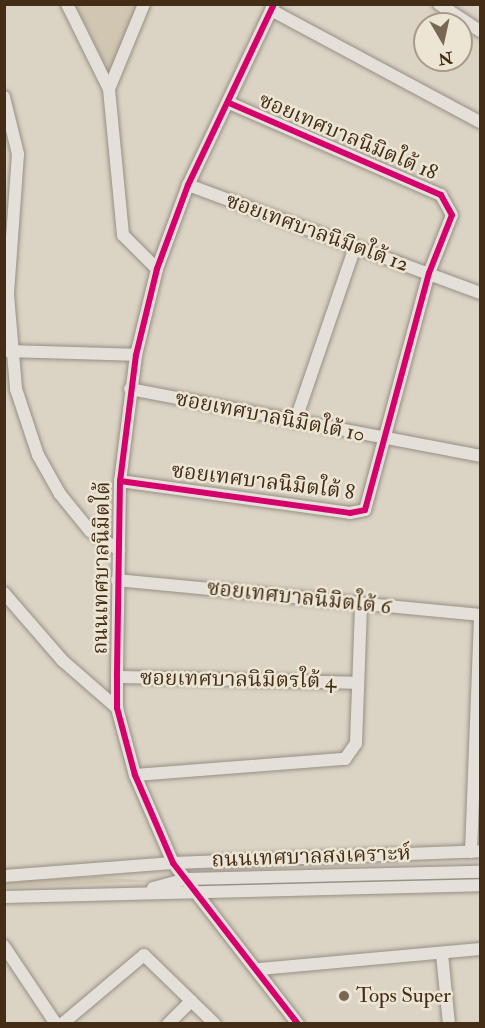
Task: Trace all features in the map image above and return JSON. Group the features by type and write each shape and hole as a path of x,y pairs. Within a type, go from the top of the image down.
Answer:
{"street":[{"path":"67,4 109,88 123,235 157,269"},
{"path":"109,88 144,4"},
{"path":"439,4 480,31"},
{"path":"273,7 480,122"},
{"name":"ถนนเทศบาลนิมิตใต้","path":"273,7 188,185 157,269 136,355 120,481 117,708 135,775 173,863 260,969 298,1023"},
{"path":"4,97 18,154 7,351 38,455 90,531 119,550"},
{"name":"ซอยเทศบาลนิมิตใต้ 18","path":"228,103 441,195 452,215 429,273"},
{"name":"ซอยเทศบาลนิมิตใต้ 12","path":"188,185 480,293"},
{"path":"295,422 355,247"},
{"name":"ซอยเทศบาลนิมิตใต้ 8","path":"120,481 356,513 367,506 429,273"},
{"path":"7,351 136,355"},
{"name":"ซอยเทศบาลนิมิตใต้ 10","path":"130,389 385,440 480,456"},
{"name":"ซอยเทศบาลนิมิตใต้ 6","path":"117,580 480,615"},
{"path":"4,593 63,661 117,708"},
{"path":"135,775 345,759 356,743 361,605"},
{"path":"476,852 480,615"},
{"name":"ซอยเทศบาลนิมิตรใต้ 4","path":"117,677 358,683"},
{"name":"ถนนเทศบาลสงเคราะห์","path":"4,876 173,863 476,852"},
{"name":"ถนนเทศบาลสงเคราะห์","path":"142,867 187,879"},
{"name":"ถนนเทศบาลสงเคราะห์","path":"145,891 187,879 480,872"},
{"name":"ถนนเทศบาลสงเคราะห์","path":"4,897 145,891 198,896 480,885"},
{"path":"4,946 56,1023"},
{"path":"260,969 480,949"},
{"path":"442,954 449,1023"},
{"path":"62,1023 142,955 215,1023"},
{"path":"168,1023 191,1001"}],"shaded area":[{"path":"72,5 137,5 109,73 87,27"},
{"path":"98,877 154,881 5,888 4,881"}],"cycle path":[{"path":"274,4 188,185 157,269 136,355 120,481 117,708 135,775 173,863 298,1024"},
{"path":"120,481 350,513 365,510 429,273 452,215 441,195 229,103"}],"place":[{"name":"Tops Super","path":"344,996"}]}
